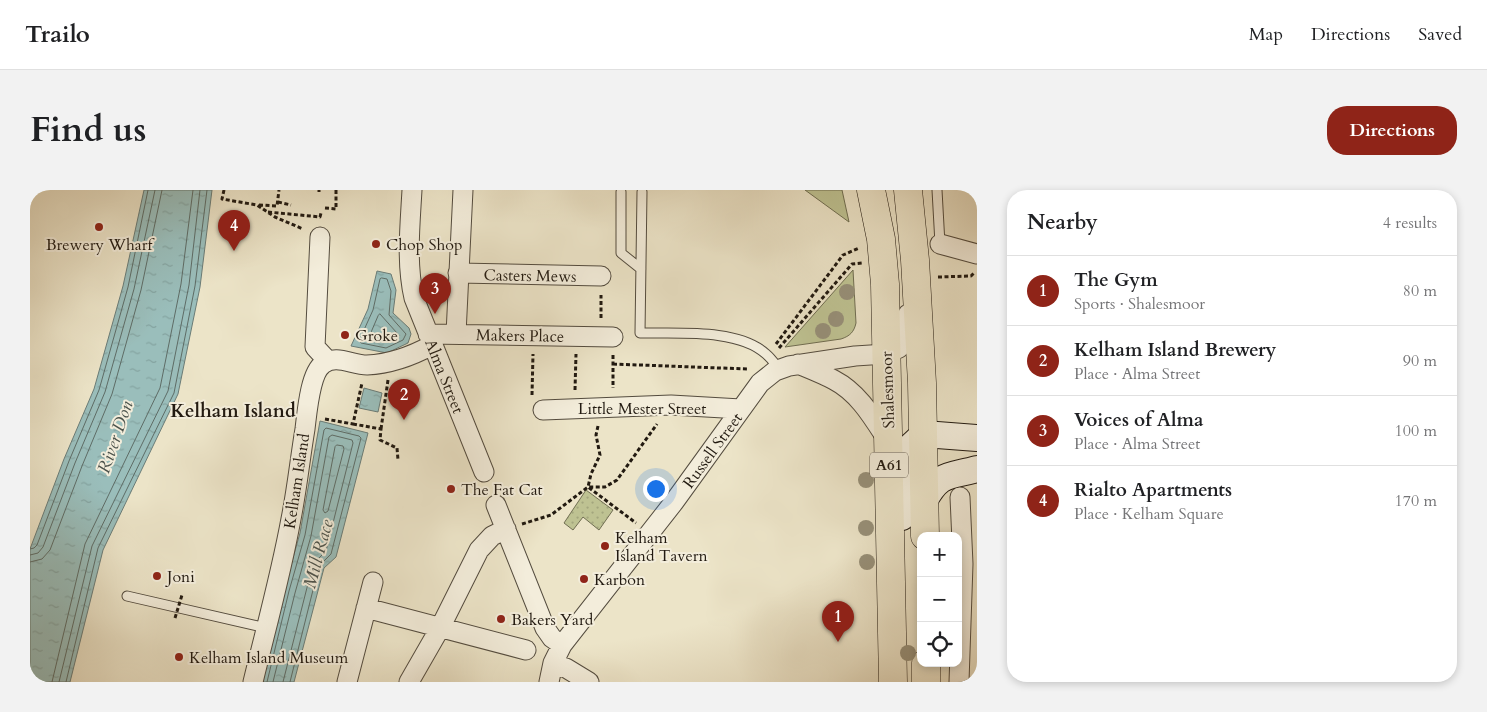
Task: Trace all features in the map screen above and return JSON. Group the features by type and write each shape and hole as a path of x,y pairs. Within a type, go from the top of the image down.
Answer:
{"highway":[{"name":"Shalesmoor","path":"872,190 883,262 889,443 893,682"},
{"name":"Shalesmoor","path":"908,190 925,282 925,532"},
{"path":"926,667 926,682"}],"street":[{"name":"Alma Street","path":"412,190 410,284 430,339 484,472"},
{"path":"456,334 463,190"},
{"path":"320,237 315,347 328,361 338,359 366,365 390,362 413,355 430,339"},
{"path":"940,244 977,254"},
{"name":"Casters Mews","path":"458,273 601,276"},
{"path":"886,354 899,348 907,338 908,303 925,282"},
{"name":"Makers Place","path":"430,339 456,334 607,336"},
{"name":"Russell Street","path":"562,645 674,502 760,383 779,369 798,364 855,356 886,354"},
{"name":"Kelham Island","path":"253,682 291,520 307,416 317,371 320,366 328,361"},
{"path":"798,364 846,387 861,402 889,443"},
{"name":"Little Mester Street","path":"543,410 671,405 741,409"},
{"path":"891,577 902,561 903,460 909,448 924,434 977,438"},
{"path":"924,501 933,485 940,479 977,469"},
{"path":"959,682 969,662 970,564 960,497"},
{"path":"496,505 545,628 552,638 562,645 551,673"},
{"path":"409,682 440,628 479,550 492,536 506,529"},
{"path":"347,682 372,582"},
{"path":"366,608 526,650"},
{"path":"551,673 566,668 589,682"}],"lane":[{"path":"937,190 940,244"},
{"path":"621,192 621,253 641,269"},
{"path":"642,192 640,332 722,335 737,339 766,353 779,369"},
{"path":"127,596 266,628"}],"path":[{"path":"224,190 222,199 257,205 277,206 279,190"},
{"path":"325,208 336,209 336,190"},
{"path":"278,202 291,205"},
{"path":"257,205 320,237"},
{"path":"268,212 320,217 321,213"},
{"path":"779,369 774,347 843,255 859,248"},
{"path":"779,369 779,349 852,264 883,262"},
{"path":"925,282 971,276 977,269"},
{"path":"588,487 591,474 600,455 596,435 608,406 613,364 607,336 601,276"},
{"path":"533,336 532,400 543,410"},
{"path":"575,408 576,336"},
{"path":"390,362 380,440 397,448 398,460"},
{"path":"613,364 749,369"},
{"path":"353,424 366,365"},
{"path":"506,529 551,515 588,487 605,486 617,480 671,405"},
{"path":"307,416 381,429"},
{"path":"588,487 648,533"},
{"path":"175,618 182,595"}],"green space":[{"path":"805,190 842,190 849,222"},
{"path":"853,270 856,323 851,333 841,339 785,347"},
{"path":"586,490 613,510 599,530 583,517 573,530 564,523"}],"water":[{"name":"River Don","path":"144,190 212,190 200,287 178,394 103,550 70,682 30,682 30,549 64,459 94,389 123,286"},
{"path":"377,271 391,274 396,290 393,313 409,328 411,334 408,343 387,353 351,346 368,309"},
{"path":"364,388 382,393 378,412 359,408"},
{"name":"Mill Race","path":"320,421 368,433 336,557 324,568 294,682 262,682 300,533"}],"place":[{"name":"Brewery Wharf","path":"99,227"},
{"name":"Chop Shop","path":"376,244"},
{"name":"Rialto Apartments","path":"234,251"},
{"name":"Voices of Alma","path":"435,314"},
{"name":"Groke","path":"345,335"},
{"name":"Kelham Island Brewery","path":"404,420"},
{"name":"The Fat Cat","path":"451,489"},
{"name":"Kelham Island Tavern","path":"605,546"},
{"name":"Joni","path":"157,576"},
{"name":"Karbon","path":"584,579"},
{"name":"Bakers Yard","path":"501,619"},
{"name":"The Gym","path":"838,642"},
{"name":"Kelham Island Museum","path":"179,657"}],"district":[{"name":"Kelham Island","path":"233,410"}]}
